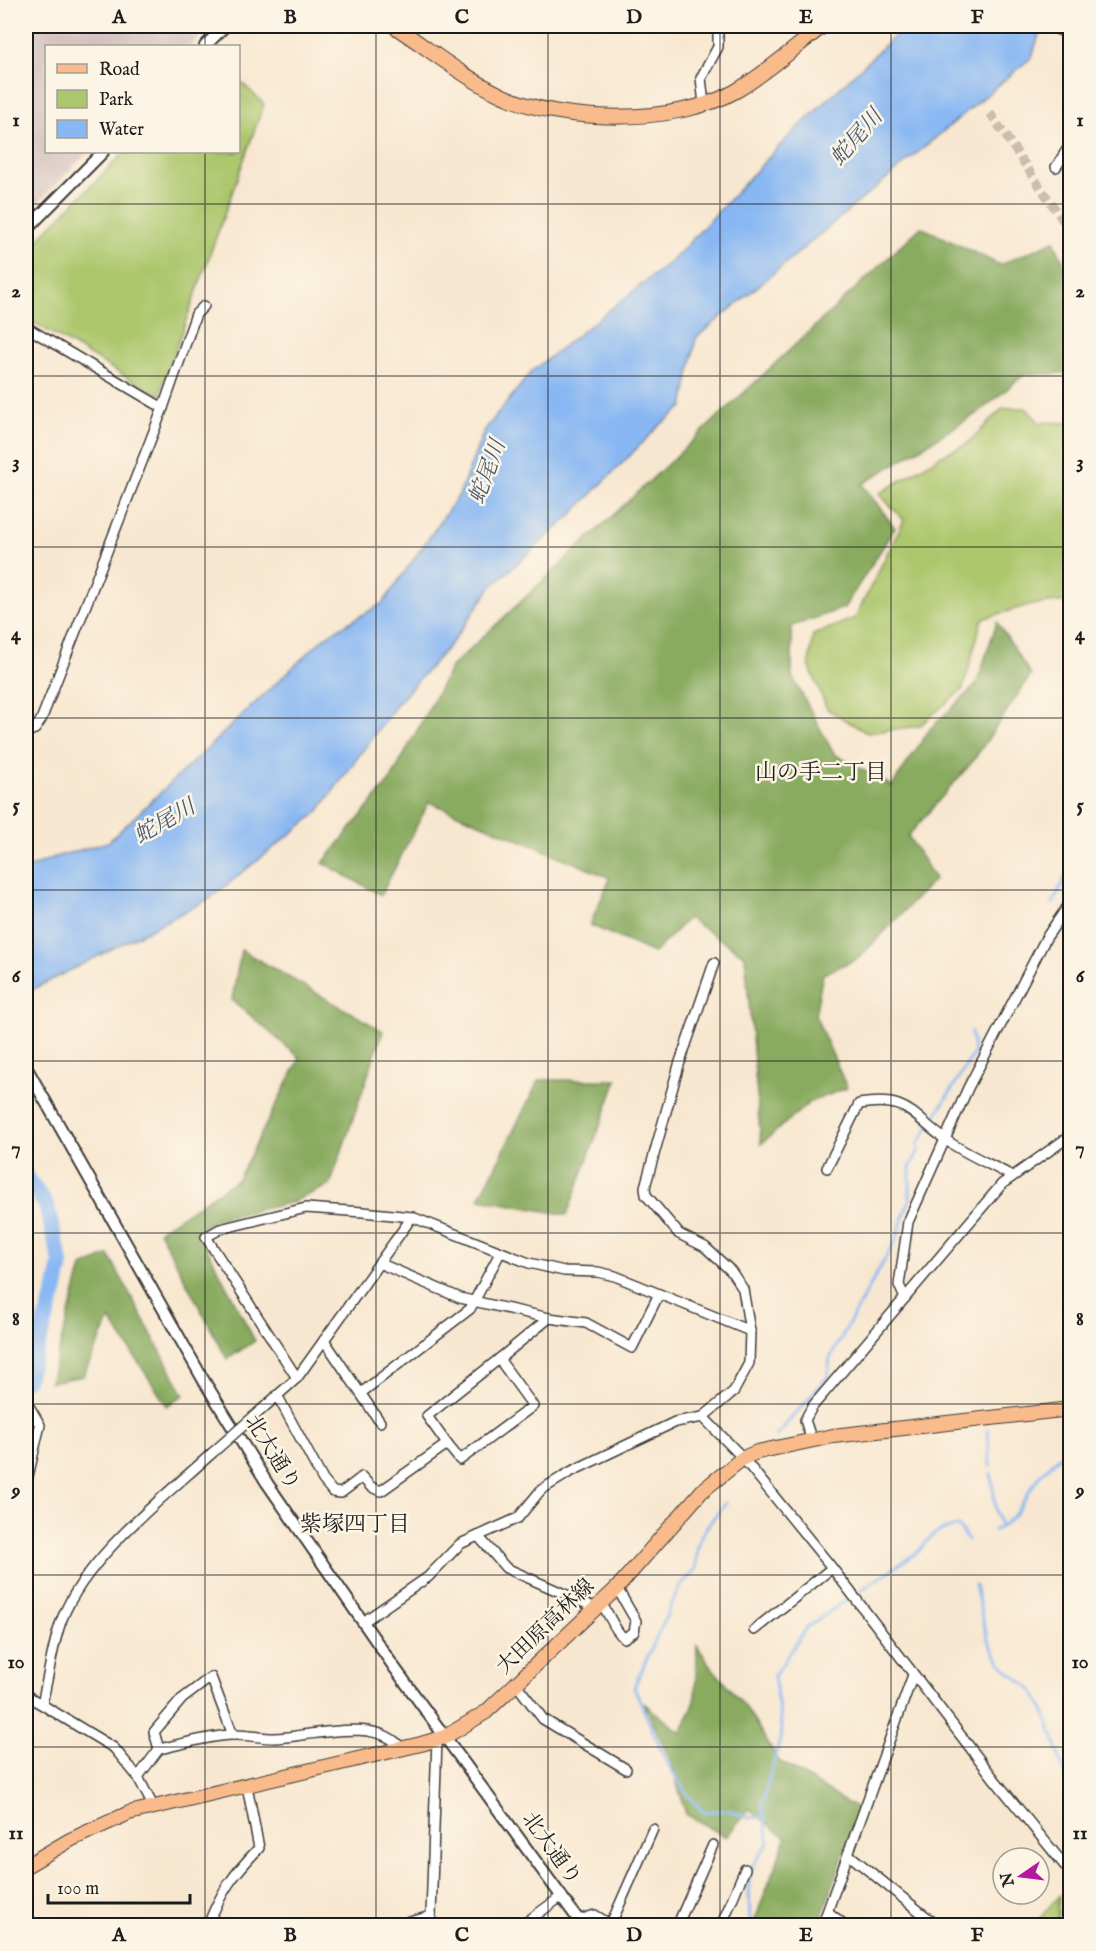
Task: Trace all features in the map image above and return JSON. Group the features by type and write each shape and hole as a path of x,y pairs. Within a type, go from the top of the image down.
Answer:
{"main road":[{"path":"394,26 469,77 519,102 572,113 641,117 663,115 704,104 735,92 824,26"},
{"name":"大田原高林線","path":"26,1866 110,1821 153,1806 402,1749 441,1738 474,1722 617,1588 702,1491 743,1458 812,1441 1071,1409"}],"street":[{"path":"206,45 225,26"},
{"path":"704,104 701,78 718,47 718,26"},
{"path":"1071,77 1071,82"},
{"path":"1056,167 1071,145"},
{"path":"26,230 102,153"},
{"path":"26,732 34,729 41,720 163,408 196,314 204,306"},
{"path":"26,327 163,408"},
{"path":"905,1298 899,1285 908,1222 968,1088 1046,938 1071,903"},
{"path":"363,1622 428,1577 460,1544 518,1518 541,1490 570,1472 675,1422 703,1417 734,1391 749,1362 750,1331 742,1289 731,1271 705,1247 679,1234 646,1195 645,1187 679,1065 714,963"},
{"name":"北大通り","path":"26,1066 204,1381 267,1484 441,1738 581,1923"},
{"path":"827,1168 859,1104 883,1100 906,1107 946,1140 1012,1176"},
{"path":"812,1441 806,1420 812,1407 1002,1184 1071,1136"},
{"path":"297,1378 206,1237 220,1228 306,1208 412,1217 500,1253 564,1271 606,1274 750,1331"},
{"path":"42,1703 61,1620 74,1593 123,1534 297,1378 412,1217"},
{"path":"361,1393 443,1330 474,1302 500,1253"},
{"path":"379,1263 474,1302 549,1318 586,1323 632,1348 659,1294"},
{"path":"499,1359 533,1406 460,1460 427,1416 549,1318"},
{"path":"324,1340 380,1422"},
{"path":"277,1395 323,1480 333,1492 341,1493 362,1477 371,1487 381,1491 447,1444"},
{"path":"26,1401 40,1425 26,1485"},
{"path":"703,1417 743,1458 832,1568 994,1780 1071,1872"},
{"path":"478,1536 506,1568 598,1606 610,1615 614,1630 624,1638 634,1632 636,1621 617,1588"},
{"path":"754,1630 832,1568"},
{"path":"822,1926 905,1691 913,1675"},
{"path":"159,1749 154,1732 182,1699 211,1677 233,1735"},
{"path":"516,1684 543,1719 626,1769"},
{"path":"26,1695 114,1748 138,1777 153,1806"},
{"path":"138,1777 159,1749 233,1735 273,1738 349,1730 384,1735 395,1740 402,1749"},
{"path":"396,1926 431,1916 441,1738"},
{"path":"208,1926 217,1900 230,1879 259,1848 246,1786"},
{"path":"581,1923 595,1915 612,1925 653,1829"},
{"path":"676,1926 713,1845"},
{"path":"848,1854 934,1923"},
{"path":"721,1926 745,1869"},
{"path":"521,1926 562,1896"},
{"path":"828,1912 846,1926"}],"shaded area":[{"path":"26,26 211,26 192,45 45,45 45,153 87,153 26,215"}],"green space":[{"path":"240,81 264,104 159,396 26,318 26,251 124,153 240,153"},
{"path":"921,227 1000,265 1054,241 1070,276 1070,373 1024,375 978,413 862,484 895,528 844,608 792,626 792,676 834,754 892,786 930,729 976,685 997,622 1031,675 973,761 908,836 935,879 859,958 823,974 815,1015 847,1088 810,1102 761,1144 745,956 688,918 654,953 590,925 610,878 429,802 381,895 323,863 391,779 451,667"},
{"path":"1003,408 1026,408 1039,422 1070,423 1070,601 1029,605 982,619 963,689 919,726 867,733 827,709 809,665 813,635 855,618 904,520 879,494 942,455 967,444"},
{"path":"241,950 383,1031 330,1185 290,1203 216,1219 198,1231 255,1341 227,1359 159,1231 238,1179 300,1058 232,1000"},
{"path":"539,1080 617,1080 567,1215 479,1199"},
{"path":"109,1255 184,1395 167,1406 110,1319 83,1376 50,1382 82,1267"},
{"path":"697,1645 709,1664 746,1708 779,1761 859,1810 819,1925 753,1925 786,1838 749,1809 726,1837 686,1814 671,1762 644,1703 681,1733 695,1701"},
{"path":"1059,1896 1057,1925 1034,1925 1051,1906"}],"water":[{"name":"蛇尾川","path":"905,26 1042,26 1032,57 696,338 683,407 659,426 568,518 491,587 454,640 397,704 317,813 209,899 26,993 26,869 55,857 108,842 326,636 383,603 459,495 484,431 532,371 674,259 783,142"}],"waterway":[{"path":"1053,903 1070,868"},
{"path":"776,1436 828,1376 830,1358 896,1239 910,1198 910,1168 919,1150 918,1144 974,1053 971,1032"},
{"path":"26,1176 46,1205 61,1263 56,1289 26,1380"},
{"path":"988,1429 990,1466"},
{"path":"994,1530 1015,1514 1039,1477 1070,1448"},
{"path":"991,1474 996,1511 1001,1527"},
{"path":"726,1503 703,1533 696,1557 696,1569 679,1588 634,1687 663,1754 692,1800 704,1812 728,1810 749,1818 762,1817"},
{"path":"750,1926 749,1882 753,1865 769,1842 762,1805 782,1732 774,1676 807,1627 919,1551 936,1533 958,1526 968,1540"},
{"path":"975,1585 985,1629 993,1650 1005,1668 1036,1695 1050,1727 1067,1783"}],"tunnel":[{"path":"990,113 1066,225"}],"district":[{"name":"山の手二丁目","path":"821,773"},
{"name":"紫塚四丁目","path":"355,1525"}]}
